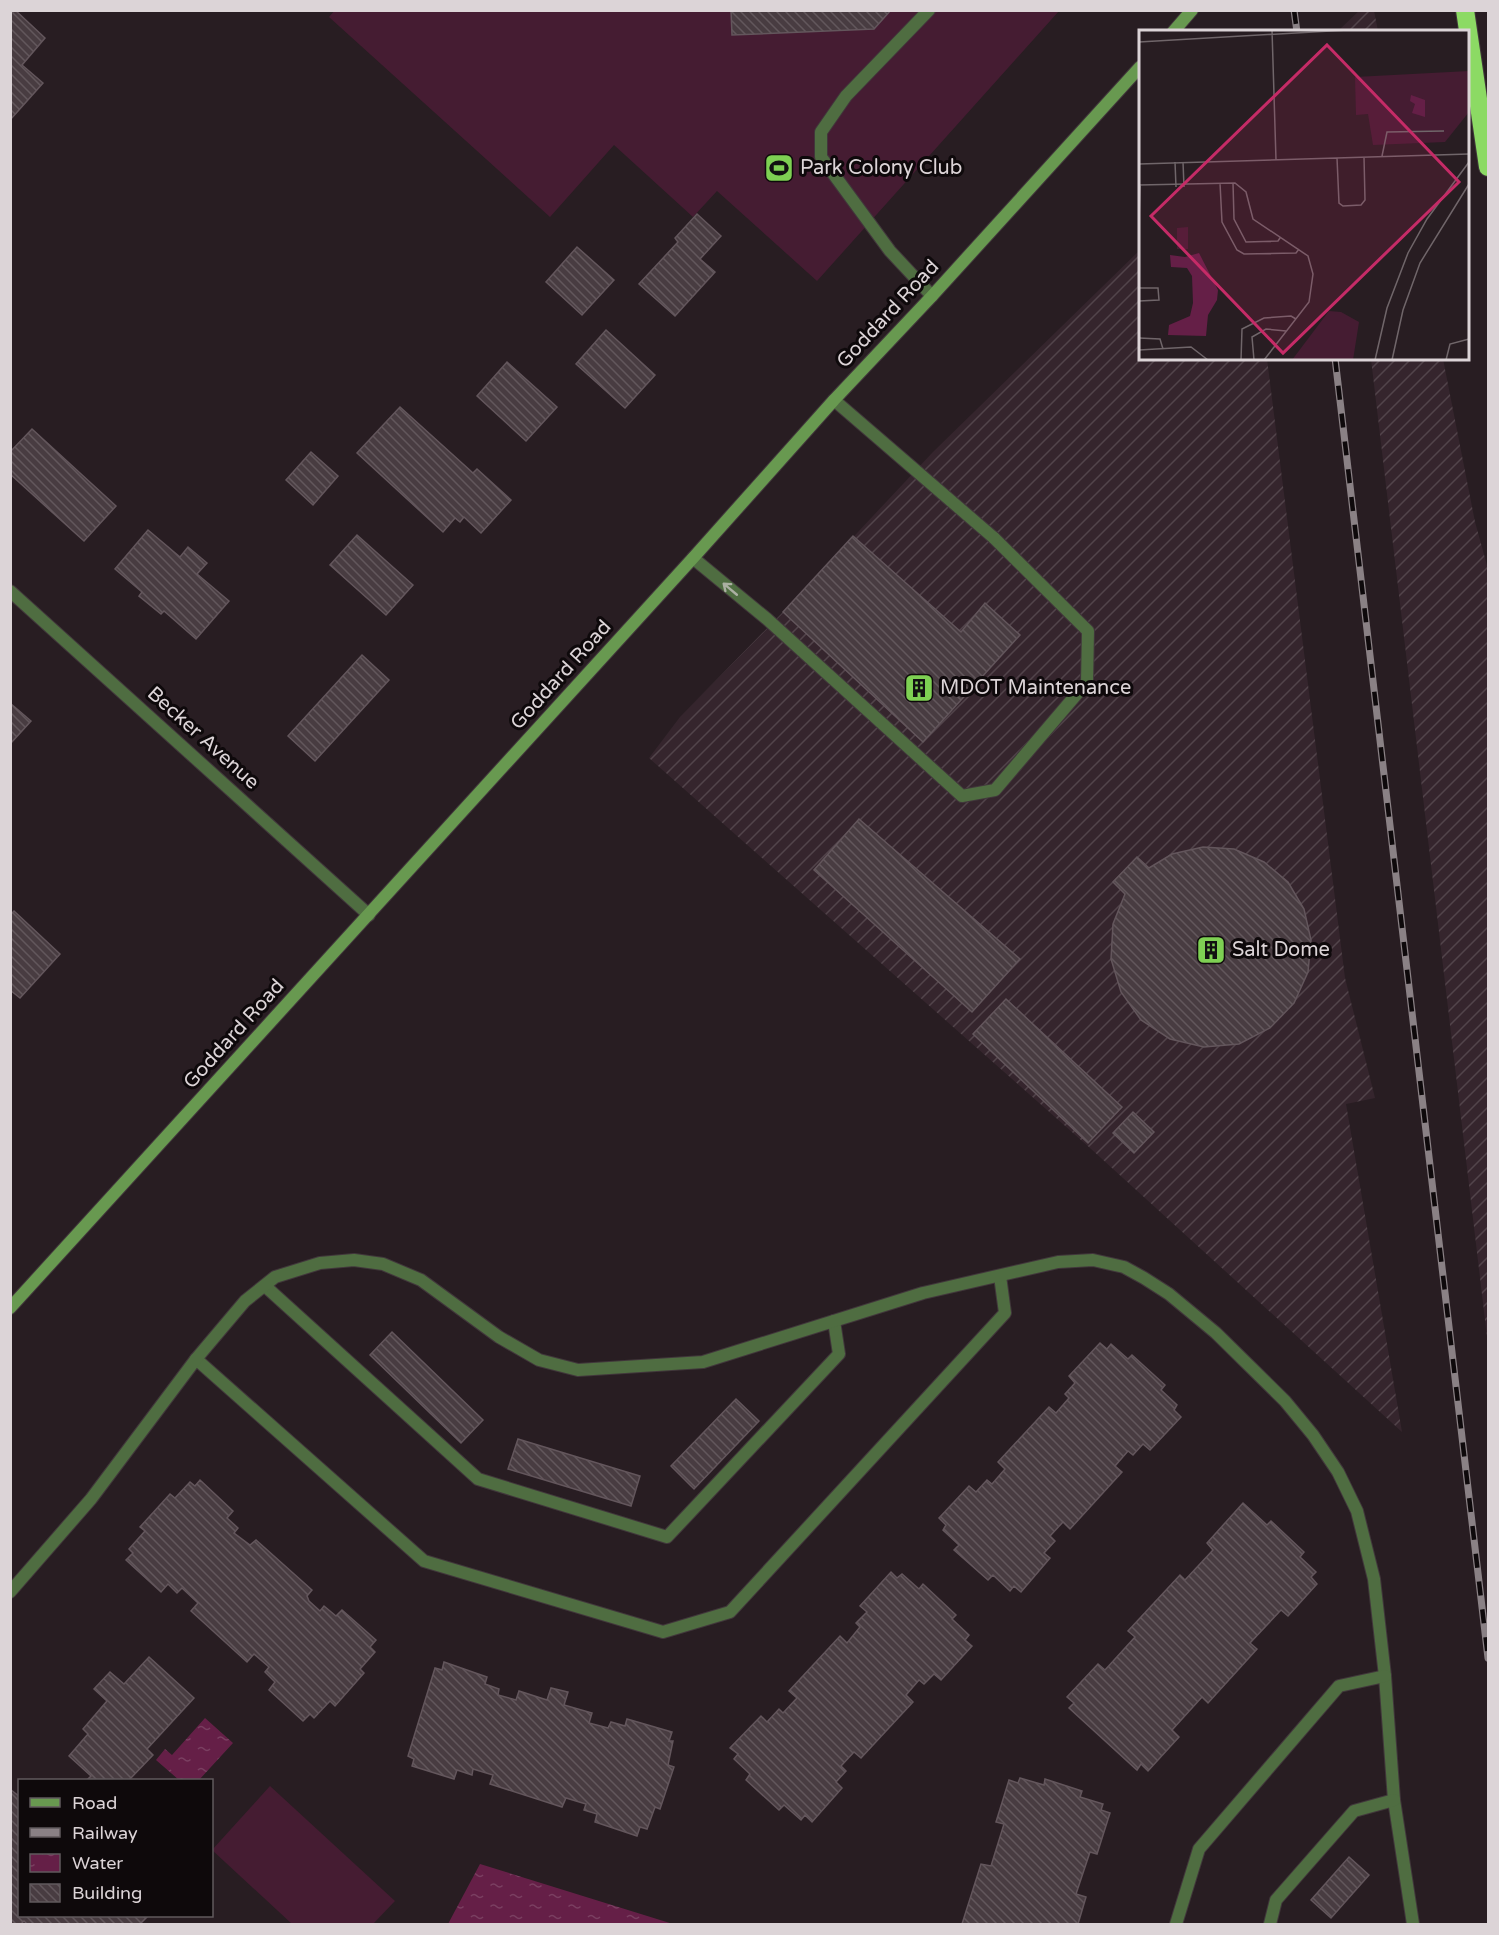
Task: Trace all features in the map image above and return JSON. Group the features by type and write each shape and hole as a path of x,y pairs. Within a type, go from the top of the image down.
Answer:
{"highway":[{"path":"1465,10 1468,30"},
{"path":"1469,37 1488,167"}],"main road":[{"path":"1175,30 1192,10"},
{"name":"Goddard Road","path":"10,1308 834,400 1139,68"}],"street":[{"path":"929,10 846,96 821,132 821,158 890,251 932,296"},
{"path":"693,558 767,620 962,796 995,789 1087,682 1088,632 994,538 834,400"},
{"name":"Becker Avenue","path":"10,591 369,915"},
{"path":"13,1585 91,1499 196,1359 245,1301 275,1278 321,1263 354,1260 383,1264 422,1280 499,1337 538,1360 578,1370 703,1362 923,1293 1058,1262 1093,1260 1124,1268 1144,1278 1169,1294 1216,1333 1285,1401 1313,1435 1338,1472 1357,1511 1374,1579 1385,1676 1394,1800 1413,1924"},
{"path":"196,1359 424,1561 663,1632 730,1612 1005,1312 1000,1276"},
{"path":"265,1286 478,1479 667,1537 839,1354 834,1321"},
{"path":"1176,1924 1199,1849 1340,1686 1385,1676"},
{"path":"1270,1924 1276,1900 1354,1811 1394,1800"}],"shaded area":[{"name":"Park Colony Club","path":"335,10 1059,11 817,281 717,191 693,217 614,145 550,217 329,17"},
{"path":"1360,10 1374,11 1378,30 1339,30"},
{"path":"1139,251 1139,360 1267,360 1345,978 1375,1098 1346,1104 1402,1432 1090,1148 649,758 680,717 783,612 933,452"},
{"path":"1371,360 1443,360 1475,522 1488,569 1488,1345"},
{"path":"270,1786 395,1901 373,1924 292,1924 213,1849"}],"water":[{"path":"205,1718 233,1743 200,1779 178,1779 156,1760 165,1749 172,1755"},
{"path":"480,1864 673,1924 448,1924"}],"building":[{"path":"10,10 15,10 45,38 22,65 43,83 10,120"},
{"path":"731,10 891,10 874,29 732,35"},
{"path":"697,214 721,236 700,259 715,272 675,316 639,284 678,242 675,238"},
{"path":"577,247 614,280 582,315 546,282"},
{"path":"606,330 655,375 625,408 576,364"},
{"path":"507,362 557,407 526,441 477,396"},
{"path":"400,407 473,473 477,469 511,500 481,533 464,517 460,522 455,518 443,532 357,453"},
{"path":"32,429 116,506 84,541 10,474 10,452"},
{"path":"311,452 338,476 313,505 286,480"},
{"path":"148,530 180,557 188,547 207,563 197,574 229,601 196,639 164,611 161,614 139,596 142,592 115,569"},
{"path":"357,535 413,585 386,615 330,565"},
{"name":"MDOT Maintenance","path":"853,536 961,632 985,603 1020,635 923,742 783,612"},
{"path":"362,655 389,680 315,761 288,736"},
{"path":"10,703 31,721 10,744"},
{"path":"859,819 1020,959 972,1012 814,870"},
{"name":"Salt Dome","path":"1203,847 1234,849 1264,862 1288,882 1304,909 1311,940 1308,972 1294,1003 1270,1028 1239,1044 1204,1047 1170,1039 1141,1020 1121,992 1111,959 1113,924 1125,894 1113,882 1137,857 1149,868 1172,854"},
{"path":"14,911 60,954 20,998 10,990 10,915"},
{"path":"1006,999 1122,1107 1088,1143 973,1034"},
{"path":"1133,1112 1154,1132 1134,1153 1113,1133"},
{"path":"392,1332 483,1420 461,1443 370,1355"},
{"path":"1100,1343 1107,1349 1111,1344 1128,1359 1132,1355 1165,1385 1161,1390 1177,1405 1174,1410 1181,1417 1150,1450 1143,1444 1133,1455 1128,1451 1115,1466 1122,1472 1070,1529 1063,1522 1050,1536 1055,1541 1044,1553 1050,1558 1021,1592 1014,1586 1010,1591 993,1575 988,1580 954,1550 959,1545 943,1530 946,1525 939,1518 969,1486 976,1492 987,1480 992,1484 1005,1469 998,1462 1049,1407 1056,1413 1069,1398 1065,1394 1075,1383 1069,1376"},
{"path":"736,1399 759,1421 694,1489 671,1466"},
{"path":"518,1439 640,1476 631,1506 508,1469"},
{"path":"200,1480 233,1511 227,1518 238,1528 234,1533 250,1545 256,1540 312,1590 307,1596 320,1611 324,1606 336,1616 342,1610 376,1640 370,1647 375,1652 360,1669 364,1673 335,1706 330,1701 314,1718 310,1714 303,1721 269,1690 275,1682 265,1672 269,1667 254,1654 247,1662 191,1611 198,1603 182,1588 177,1593 168,1584 161,1592 126,1560 133,1553 129,1549 145,1531 140,1527 170,1494 175,1498 190,1482 195,1486"},
{"path":"1243,1503 1267,1525 1271,1521 1304,1552 1300,1557 1316,1572 1311,1577 1317,1584 1288,1616 1281,1610 1250,1643 1257,1649 1208,1703 1202,1697 1172,1730 1179,1737 1148,1771 1141,1764 1137,1770 1069,1708 1074,1703 1067,1697 1098,1664 1105,1670 1135,1637 1128,1631 1180,1575 1185,1580 1213,1550 1207,1543"},
{"path":"891,1572 897,1578 902,1574 919,1589 923,1584 956,1615 952,1619 969,1635 965,1640 972,1646 941,1680 934,1674 924,1684 919,1680 906,1695 913,1702 861,1758 854,1752 841,1766 846,1771 836,1782 842,1788 812,1822 805,1815 801,1820 784,1805 779,1810 746,1780 750,1774 734,1759 738,1754 730,1748 761,1716 767,1722 779,1709 783,1713 797,1698 789,1691 840,1636 847,1643 860,1627 856,1623 867,1612 860,1606"},
{"path":"149,1657 194,1698 147,1749 153,1755 130,1779 88,1779 91,1776 69,1756 88,1734 83,1729 107,1701 94,1689 110,1672 124,1684"},
{"path":"444,1662 487,1677 485,1684 499,1689 498,1695 516,1700 519,1691 547,1700 551,1688 568,1692 564,1705 592,1713 589,1723 608,1728 611,1722 625,1726 627,1719 672,1732 669,1741 673,1741 668,1765 674,1767 660,1809 655,1807 647,1829 640,1827 637,1836 595,1822 597,1814 584,1810 586,1804 566,1798 562,1807 490,1784 493,1775 473,1769 472,1775 457,1770 454,1779 412,1766 414,1759 408,1756 435,1668 442,1670"},
{"path":"1020,1778 1044,1785 1045,1779 1082,1791 1080,1797 1103,1804 1101,1810 1110,1813 1097,1854 1090,1852 1076,1894 1086,1897 1078,1924 962,1924 981,1864 991,1866 1004,1824 996,1822 1009,1780 1018,1783"},
{"path":"10,1789 18,1795 18,1917 147,1917 140,1924 27,1924 24,1921 21,1924 10,1924"},
{"path":"1349,1857 1369,1875 1331,1918 1311,1900"}],"railway":[{"path":"1294,10 1297,30"},
{"path":"1335,360 1488,1658"}],"place":[{"name":"Park Colony Club","path":"779,168"},
{"name":"MDOT Maintenance","path":"919,688"},
{"name":"Salt Dome","path":"1211,950"}]}
